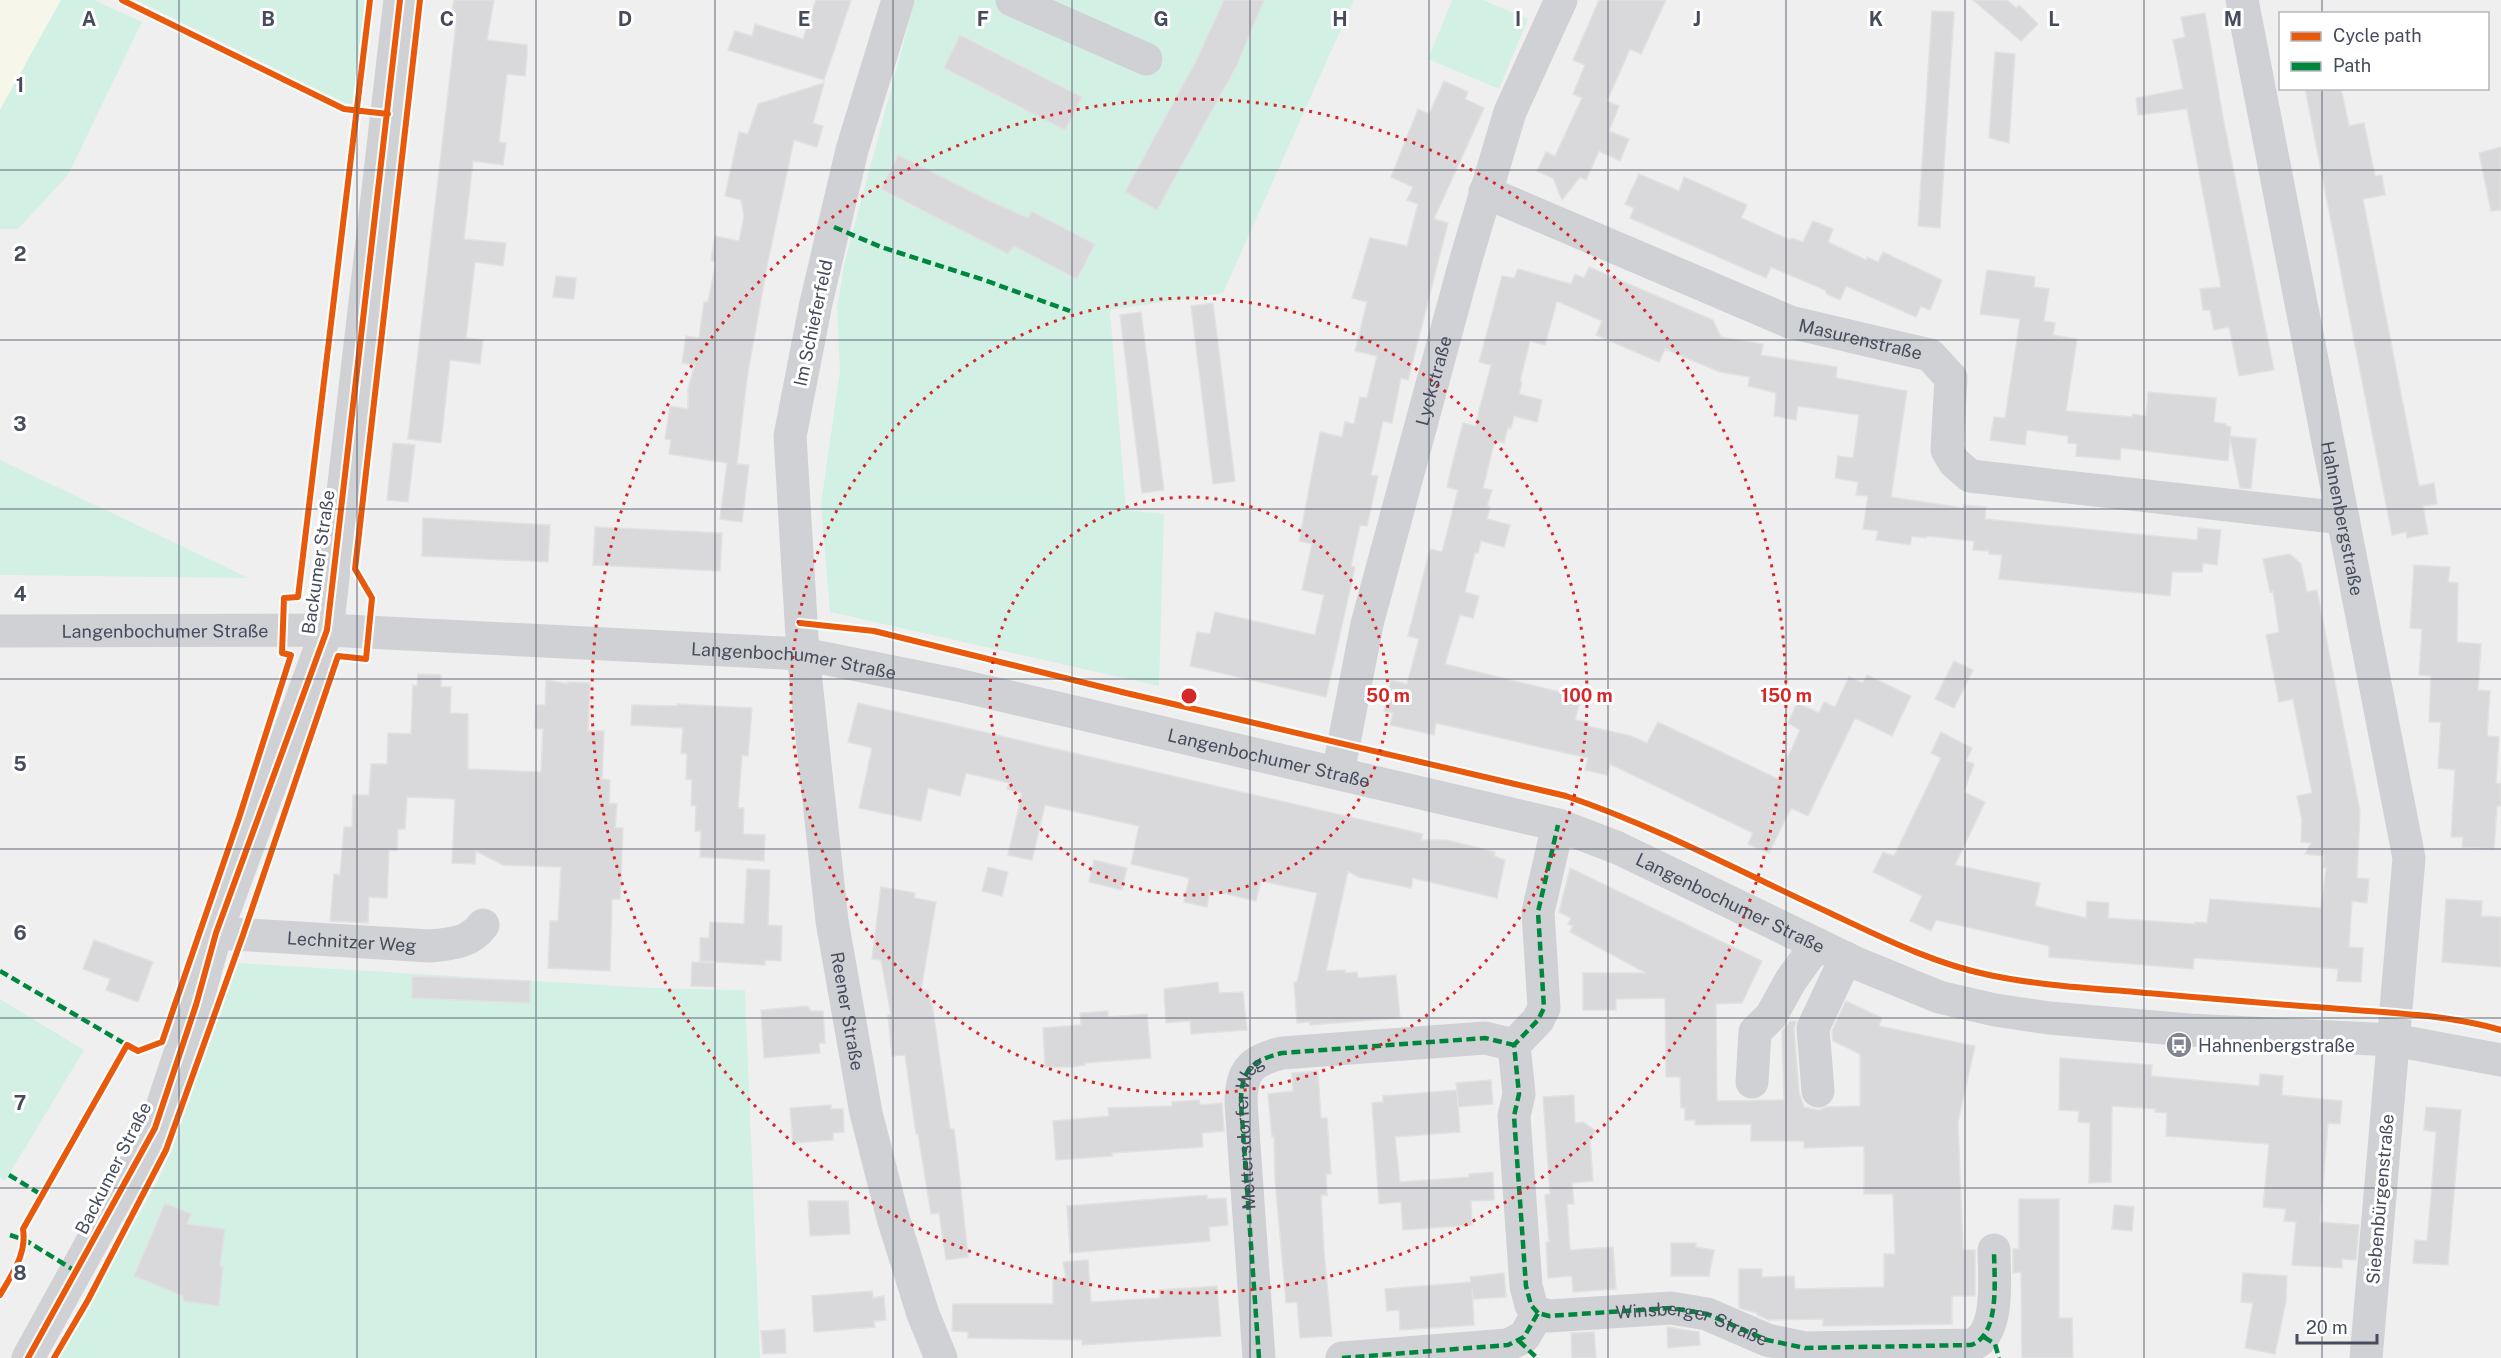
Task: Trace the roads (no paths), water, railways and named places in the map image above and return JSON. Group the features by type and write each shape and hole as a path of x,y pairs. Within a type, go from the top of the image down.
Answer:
{"street":[{"name":"Backumer Straße","path":"28,1358 155,1128 196,1005 216,933 327,630 400,0"},
{"name":"Im Schieferfeld","path":"803,654 790,436 816,303 852,150 898,0"},
{"path":"1012,0 1146,59"},
{"name":"Lyckstraße","path":"1338,773 1367,624 1485,192 1510,112 1561,0"},
{"name":"Hahnenbergstraße","path":"2242,0 2409,858 2394,1040"},
{"name":"Masurenstraße","path":"1485,192 1790,322 1930,355 1951,378 1947,450 1954,462 1970,476 2343,518"},
{"name":"Langenbochumer Straße","path":"0,632 327,630 803,654 958,685 1558,825 1618,848 1846,958 1939,997 1995,1010 2038,1016 2189,1029 2394,1040 2501,1060"},
{"name":"Reener Straße","path":"803,654 832,921 866,1113 893,1218 923,1314 941,1358"},
{"path":"1342,1358 1511,1351 1538,1313 1531,1305 1526,1286 1514,1116 1520,1094 1514,1045 1538,1020 1544,1008 1538,912 1558,825"},
{"name":"Lechnitzer Weg","path":"216,933 430,946 461,941 478,932 483,925"},
{"path":"1752,1082 1755,1032 1771,1016 1791,980 1817,944"},
{"path":"1818,1091 1813,1028 1846,958"},
{"name":"Mettersdorfer Weg","path":"1259,1358 1242,1114 1241,1084 1246,1072 1268,1057 1282,1053 1485,1038 1514,1045"},
{"name":"Siebenbürgenstraße","path":"2366,1358 2394,1040"},
{"name":"Winsberger Straße","path":"1538,1313 1549,1316 1683,1309 1718,1318 1767,1340 1805,1348 1965,1346 1976,1343 1992,1348 1989,1329 1993,1306 1994,1250"}],"place":[{"name":"Hahnenbergstraße","path":"2179,1045"}]}
